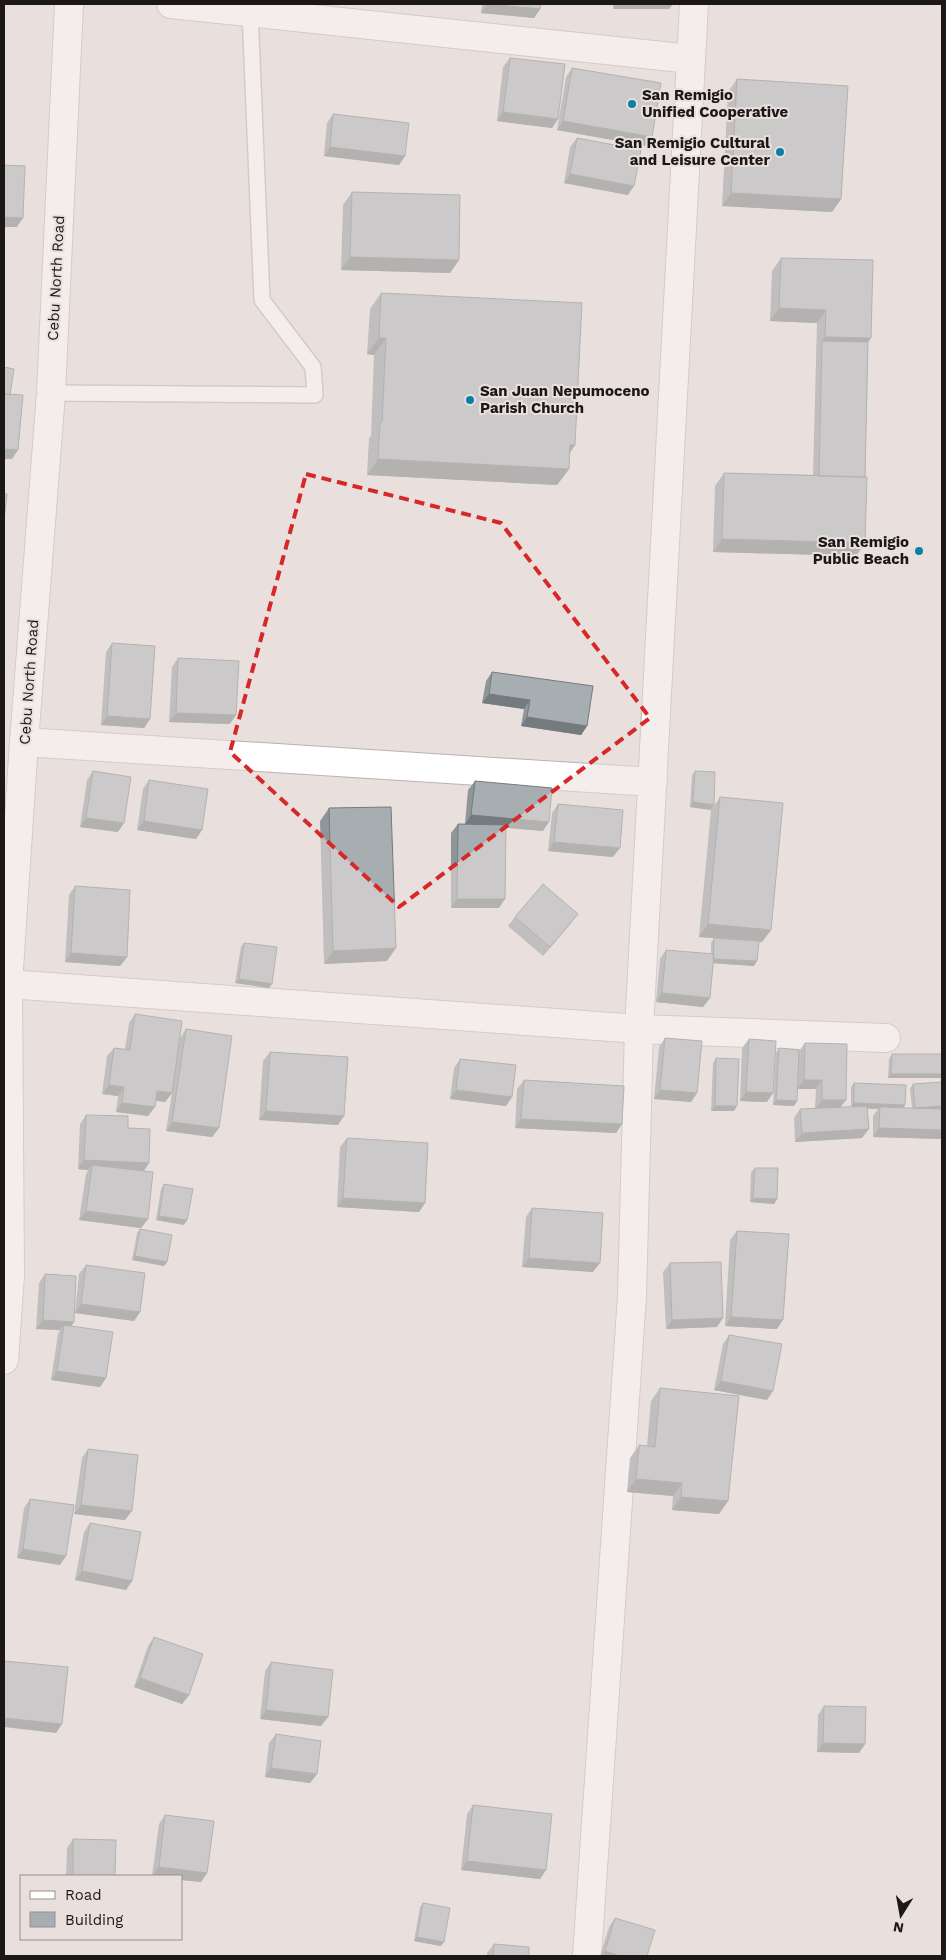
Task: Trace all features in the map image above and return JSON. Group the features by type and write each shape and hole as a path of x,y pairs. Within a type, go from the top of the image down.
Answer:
{"street":[{"name":"Cebu North Road","path":"4,1360 7,1274 8,984 24,742 51,392 69,4"},
{"path":"172,4 691,59"},
{"path":"587,1956 632,1296 639,1029 694,4"},
{"path":"24,742 653,782"},
{"path":"8,984 639,1029 886,1038"}],"lane":[{"path":"51,392 315,395 313,367 262,300 250,12"}],"highlighted area":[{"path":"306,474 501,523 650,718 399,907 230,752"}],"building":[{"path":"487,4 541,4 540,9"},
{"path":"510,58 565,64 558,119 503,112"},
{"path":"572,68 661,83 652,137 563,121"},
{"name":"San Remigio Cultural and Leisure Center","path":"737,79 848,86 841,199 731,193"},
{"path":"333,114 409,123 405,156 330,147"},
{"path":"577,138 641,150 634,186 570,174"},
{"path":"4,165 25,166 23,218 4,217"},
{"path":"352,192 460,195 459,260 350,257"},
{"path":"781,258 873,260 871,338 825,337 826,310 779,308"},
{"name":"San Juan Nepumoceno Parish Church","path":"381,293 582,303 575,445 570,445 569,469 378,459 380,422 382,422 386,338 379,338"},
{"path":"822,341 868,342 865,477 819,476"},
{"path":"4,367 14,369 10,395 4,393"},
{"path":"4,394 23,395 18,450 4,449"},
{"path":"724,473 867,477 865,543 722,539"},
{"path":"4,494 7,494 4,520"},
{"path":"112,643 155,646 150,719 107,716"},
{"path":"178,658 239,661 236,715 176,713"},
{"path":"492,672 593,686 587,726 527,717 530,700 489,694"},
{"path":"93,771 131,777 124,823 86,818"},
{"path":"695,771 715,772 714,805 693,802"},
{"path":"149,780 208,789 202,830 144,821"},
{"path":"475,781 552,788 549,822 471,815"},
{"path":"720,797 783,803 771,930 708,924"},
{"path":"558,804 623,810 620,848 554,842"},
{"path":"391,807 396,948 333,951 329,808"},
{"path":"458,824 506,825 505,899 457,899"},
{"path":"543,884 578,914 550,947 515,917"},
{"path":"75,886 130,890 127,957 71,953"},
{"path":"714,938 759,941 757,961 713,959"},
{"path":"244,943 277,947 272,984 239,979"},
{"path":"666,950 714,954 710,998 662,993"},
{"path":"135,1014 182,1021 172,1093 157,1091 155,1107 122,1103 124,1087 109,1085 114,1048 130,1050"},
{"path":"186,1029 232,1036 219,1128 172,1122"},
{"path":"665,1038 702,1041 697,1093 660,1090"},
{"path":"749,1039 776,1041 773,1093 746,1092"},
{"path":"805,1043 847,1044 846,1100 822,1100 822,1080 804,1080"},
{"path":"779,1048 799,1050 797,1101 776,1100"},
{"path":"270,1052 348,1057 344,1116 266,1111"},
{"path":"892,1054 942,1054 942,1074 891,1074"},
{"path":"716,1058 739,1059 737,1106 715,1106"},
{"path":"460,1059 516,1065 512,1097 456,1090"},
{"path":"524,1080 624,1086 622,1124 521,1119"},
{"path":"942,1082 942,1106 915,1108 913,1084"},
{"path":"854,1083 906,1085 905,1105 854,1103"},
{"path":"867,1106 869,1129 802,1133 800,1109"},
{"path":"880,1107 942,1109 942,1130 879,1128"},
{"path":"86,1115 128,1116 128,1128 150,1129 149,1163 84,1160"},
{"path":"347,1138 428,1143 425,1203 343,1198"},
{"path":"92,1165 153,1172 148,1219 86,1211"},
{"path":"755,1168 778,1168 777,1199 753,1198"},
{"path":"164,1184 193,1189 187,1220 159,1216"},
{"path":"532,1208 603,1213 600,1263 529,1258"},
{"path":"140,1229 172,1235 167,1262 135,1256"},
{"path":"737,1231 789,1234 783,1320 731,1317"},
{"path":"721,1262 723,1318 672,1320 670,1263"},
{"path":"86,1265 145,1273 140,1312 81,1304"},
{"path":"45,1274 76,1276 74,1322 43,1320"},
{"path":"64,1325 113,1332 106,1378 57,1371"},
{"path":"729,1335 782,1344 773,1391 721,1381"},
{"path":"660,1388 739,1396 728,1501 681,1497 682,1483 636,1479 639,1445 655,1447"},
{"path":"88,1449 138,1455 132,1511 81,1505"},
{"path":"30,1499 74,1505 66,1556 23,1549"},
{"path":"90,1523 141,1532 132,1581 82,1571"},
{"path":"154,1637 203,1654 189,1695 140,1678"},
{"path":"4,1661 68,1667 62,1724 4,1718"},
{"path":"271,1662 333,1670 328,1717 266,1710"},
{"path":"824,1706 866,1707 865,1744 823,1743"},
{"path":"276,1734 321,1741 317,1774 271,1768"},
{"path":"473,1805 552,1814 546,1870 467,1861"},
{"path":"165,1815 214,1821 207,1873 159,1867"},
{"path":"73,1839 116,1840 115,1875 73,1875"},
{"path":"423,1903 450,1908 444,1942 417,1937"},
{"path":"615,1918 655,1930 647,1956 620,1956 605,1951"},
{"path":"494,1944 529,1947 529,1956 493,1956"}],"place":[{"name":"San Remigio Unified Cooperative","path":"632,104"},
{"name":"San Remigio Cultural and Leisure Center","path":"780,152"},
{"name":"San Juan Nepumoceno Parish Church","path":"470,400"},
{"name":"San Remigio Public Beach","path":"919,551"}]}
